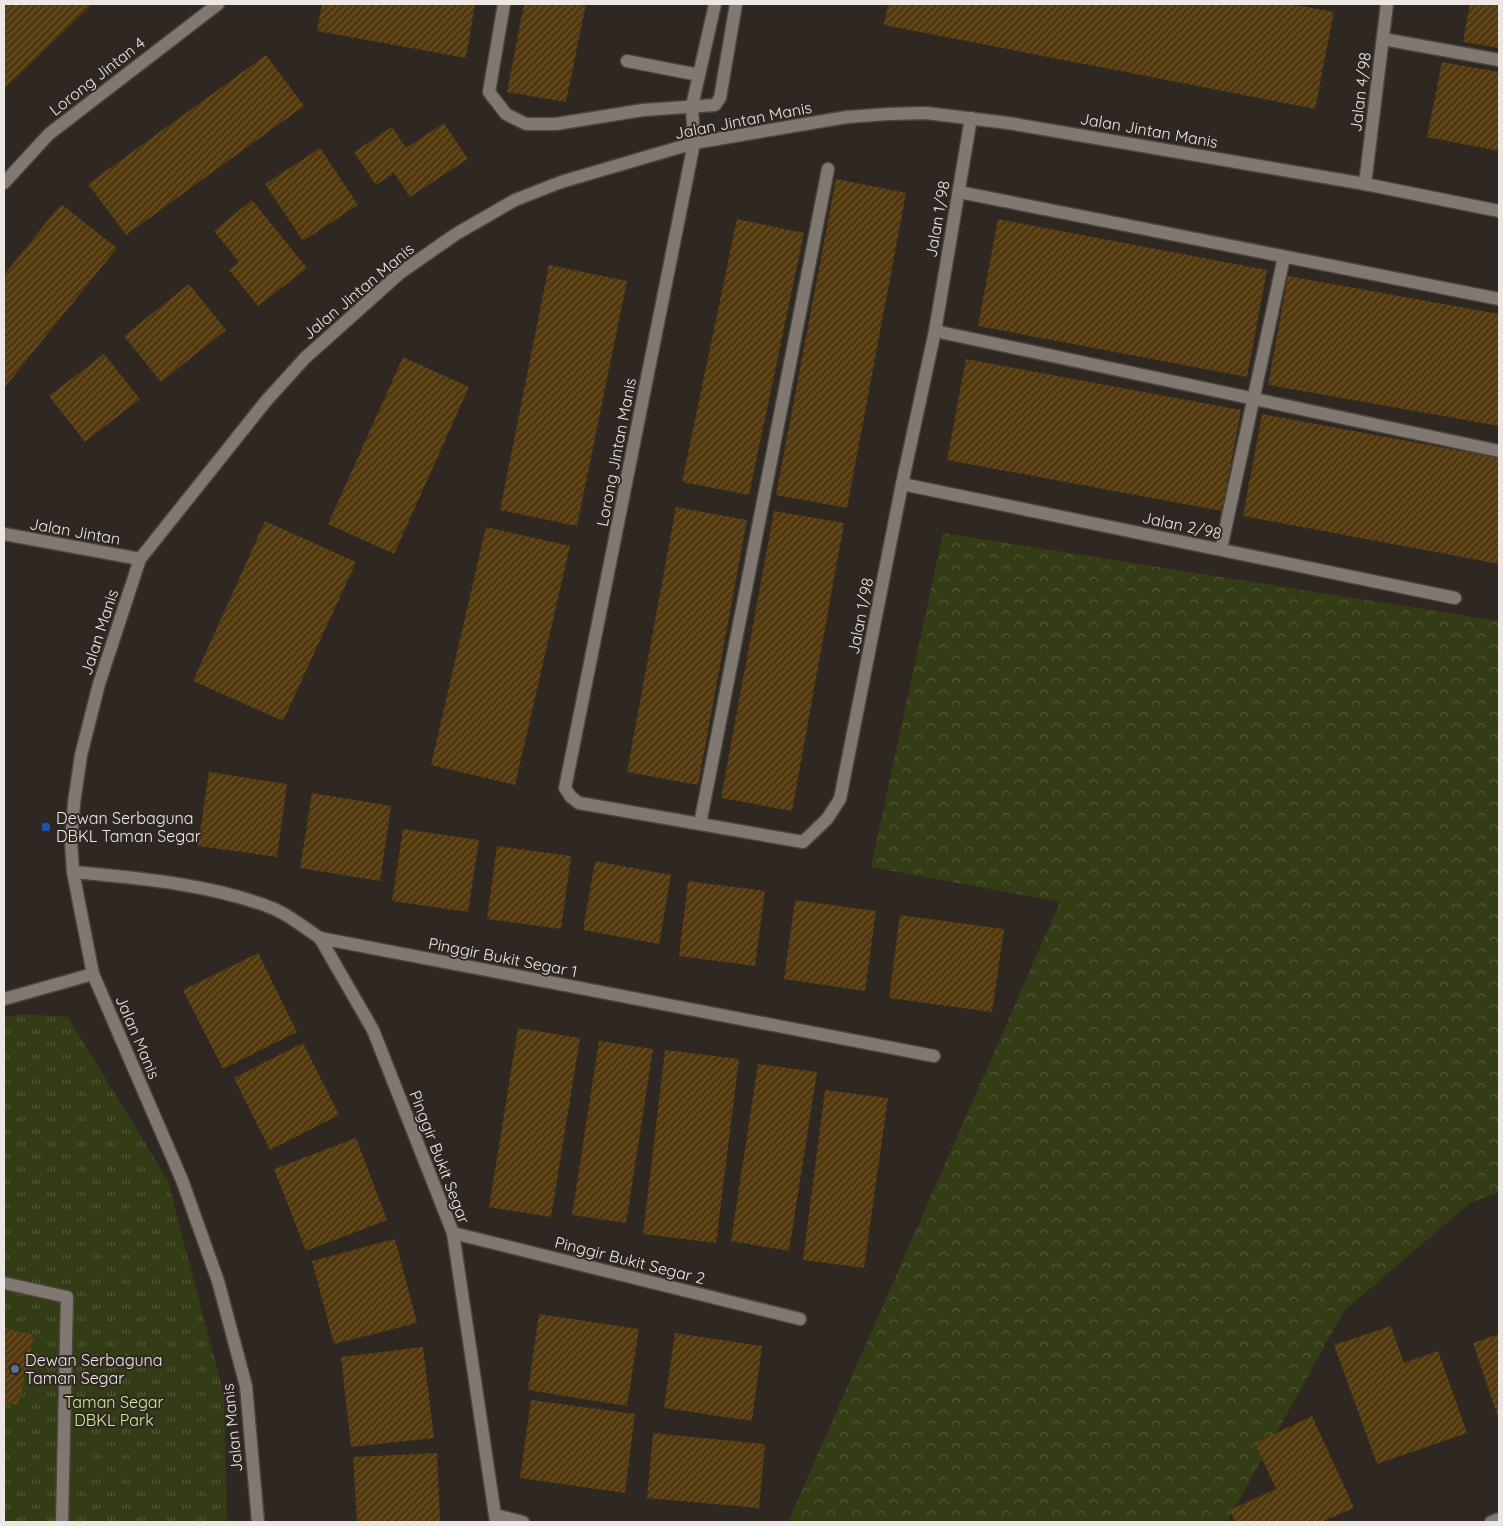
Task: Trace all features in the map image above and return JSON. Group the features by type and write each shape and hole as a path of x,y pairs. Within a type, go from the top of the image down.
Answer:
{"street":[{"name":"Lorong Jintan 4","path":"4,183 49,134 218,4"},
{"path":"504,4 489,92 506,114 526,124 556,124 643,110 715,105 720,98 736,4"},
{"name":"Lorong Jintan Manis","path":"570,767 694,143 692,106 715,4"},
{"name":"Jalan 4/98","path":"1364,184 1387,4"},
{"path":"1383,39 1499,60"},
{"path":"627,61 699,75"},
{"name":"Jalan Jintan Manis","path":"140,559 266,401 305,358 400,273 456,234 515,200 561,182 694,143 864,116 926,114 1008,123 1364,184 1499,211"},
{"name":"Jalan 1/98","path":"570,767 565,788 570,797 578,803 803,842 827,819 840,799 902,484 935,331 972,118"},
{"path":"700,824 828,169"},
{"path":"958,192 1499,299"},
{"path":"1221,549 1284,256"},
{"path":"935,331 1499,450"},
{"name":"Jalan 2/98","path":"902,484 1455,598"},
{"name":"Jalan Jintan","path":"4,534 140,559"},
{"name":"Jalan Manis","path":"140,559 99,684 81,754 71,842 73,872 93,974 182,1180 218,1281 246,1386 258,1522"},
{"name":"Pinggir Bukit Segar 1","path":"73,872 136,878 220,892 273,908 320,938 934,1056"},
{"name":"Pinggir Bukit Segar","path":"320,938 373,1030 453,1233 496,1518"},
{"path":"4,999 93,974"},
{"name":"Pinggir Bukit Segar 2","path":"453,1233 800,1319"},
{"path":"4,1283 66,1297 62,1522"},
{"path":"496,1518 524,1522"},
{"path":"1491,1522 1499,1519"}],"green space":[{"path":"943,533 1499,621 1499,1192 1470,1203 1344,1311 1227,1522 788,1522 1060,902 871,867"},
{"name":"Taman Segar DBKL Park","path":"23,1014 68,1017 168,1181 224,1396 227,1522 4,1522 4,1017"}],"building":[{"path":"4,4 92,4 5,88"},
{"path":"322,4 475,4 466,58 317,31"},
{"path":"524,4 586,4 566,102 507,92"},
{"path":"888,4 1291,4 1334,12 1315,109 884,25"},
{"path":"1470,4 1499,4 1499,48 1463,42"},
{"path":"266,55 304,106 126,235 88,184"},
{"path":"1442,62 1499,72 1499,151 1427,137"},
{"path":"444,123 468,159 410,197 394,173 376,185 354,152 392,127 406,148"},
{"path":"320,148 358,205 303,241 265,184"},
{"path":"836,179 906,193 847,508 776,495"},
{"path":"252,200 307,268 258,306 229,270 239,262 214,231"},
{"path":"61,204 117,248 4,388 4,275"},
{"path":"737,219 804,233 749,495 682,482"},
{"path":"998,219 1267,270 1247,377 978,326"},
{"path":"549,265 627,281 577,526 500,510"},
{"path":"1288,276 1499,314 1499,426 1268,385"},
{"path":"189,284 226,330 161,382 124,336"},
{"path":"104,354 140,399 85,442 49,396"},
{"path":"403,357 469,387 394,554 328,524"},
{"path":"966,359 1241,410 1222,511 947,460"},
{"path":"1262,414 1499,458 1499,564 1243,516"},
{"path":"676,507 747,520 698,785 627,772"},
{"path":"774,511 844,523 792,811 721,798"},
{"path":"265,521 356,562 283,721 193,681"},
{"path":"486,527 570,546 515,785 431,765"},
{"path":"209,772 287,784 277,857 198,846"},
{"path":"312,793 391,806 380,881 300,868"},
{"path":"403,829 479,840 468,912 392,901"},
{"path":"497,846 571,856 561,929 487,919"},
{"path":"595,861 671,875 659,944 583,930"},
{"path":"688,881 765,891 755,966 679,956"},
{"path":"795,900 876,911 865,991 784,979"},
{"path":"900,915 1004,929 992,1012 889,998"},
{"path":"258,953 297,1032 223,1069 183,990"},
{"path":"518,1028 580,1038 551,1217 489,1207"},
{"path":"599,1041 653,1049 626,1223 572,1215"},
{"path":"303,1043 339,1115 270,1150 234,1078"},
{"path":"665,1050 739,1059 716,1243 643,1234"},
{"path":"758,1064 817,1072 789,1251 731,1241"},
{"path":"825,1090 888,1098 864,1268 803,1260"},
{"path":"356,1138 387,1220 306,1251 274,1169"},
{"path":"395,1239 417,1323 334,1344 312,1261"},
{"path":"539,1314 639,1329 627,1406 528,1390"},
{"path":"1391,1326 1404,1363 1438,1351 1467,1433 1377,1464 1334,1345"},
{"name":"Dewan Serbaguna Taman Segar","path":"4,1328 34,1335 18,1405 4,1402"},
{"path":"675,1333 762,1346 752,1421 664,1408"},
{"path":"1499,1334 1499,1420 1473,1343"},
{"path":"423,1347 434,1438 351,1447 341,1357"},
{"path":"531,1400 635,1414 625,1493 520,1478"},
{"path":"1312,1416 1354,1508 1321,1522 1235,1522 1230,1510 1276,1489 1255,1443"},
{"path":"653,1433 765,1444 759,1508 647,1498"},
{"path":"437,1453 440,1522 357,1522 353,1457"}],"place":[{"name":"Dewan Serbaguna DBKL Taman Segar","path":"46,827"},
{"name":"Dewan Serbaguna Taman Segar","path":"15,1369"}]}
